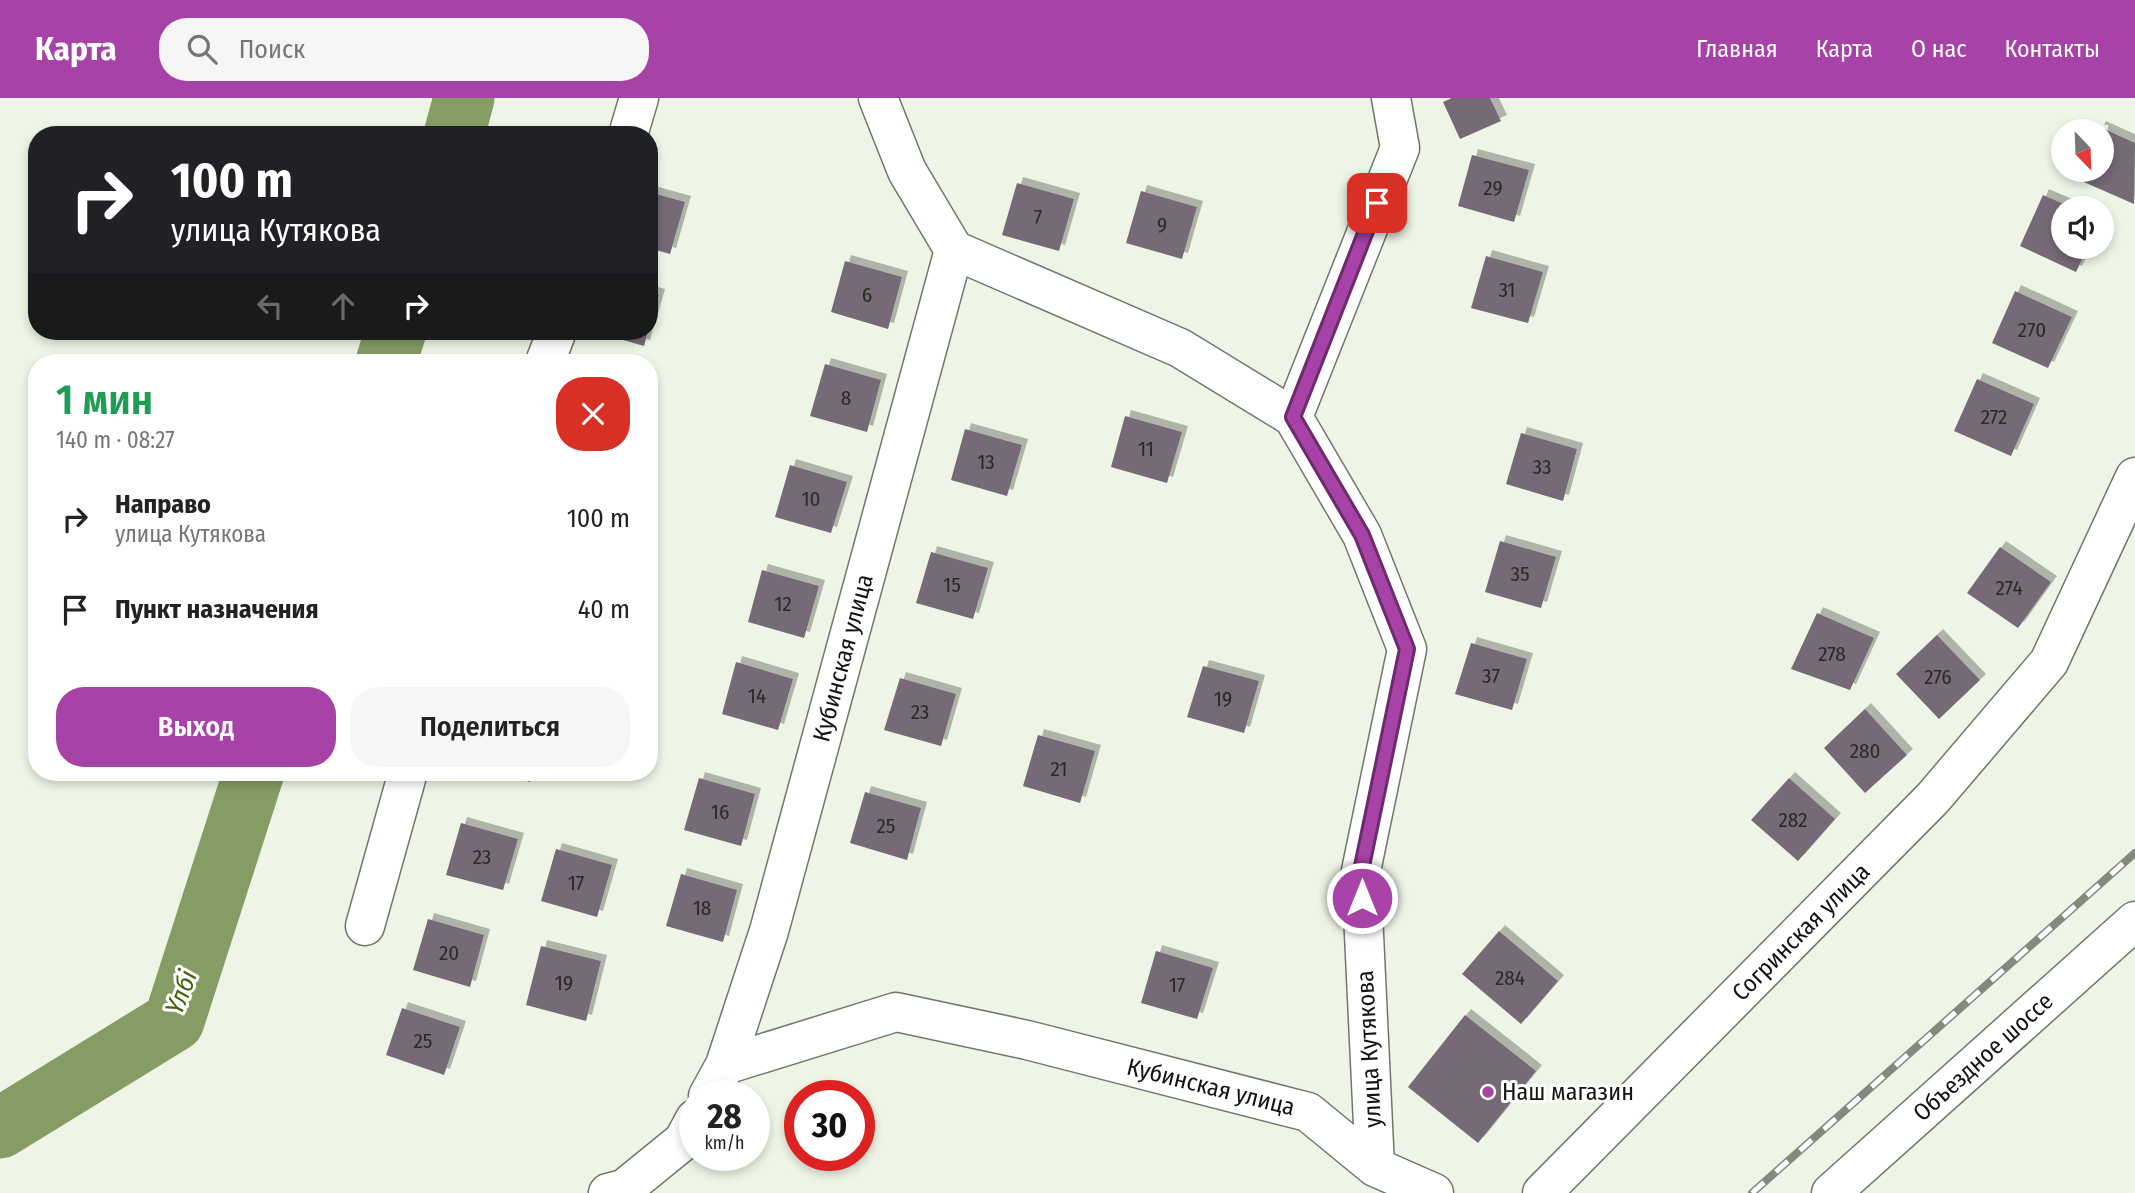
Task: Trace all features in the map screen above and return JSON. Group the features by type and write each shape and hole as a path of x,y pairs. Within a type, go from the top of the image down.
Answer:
{"street":[{"path":"631,126 639,98"},
{"path":"878,98 907,171 954,250"},
{"path":"1293,417 1401,148 1391,98"},
{"name":"улица Кутякова","path":"954,250 1180,348 1293,417 1362,535 1407,649 1361,871 1375,1167"},
{"name":"Кубинская улица","path":"716,1080 769,931 954,250"},
{"name":"Согринская улица","path":"1542,1193 1933,798 2049,662 2135,477"},
{"path":"365,926 405,781"},
{"name":"Объездное шоссе","path":"1831,1193 2135,921"},
{"name":"Кубинская улица","path":"716,1080 895,1012 1027,1040 1308,1112 1375,1167 1434,1193"},
{"path":"608,1193 624,1189 679,1139"}],"building":[{"path":"1452,98 1490,98 1501,121 1460,139 1443,102"},
{"path":"2114,133 2135,143 2134,204 2084,182 2114,182"},
{"path":"1472,155 1529,170 1514,222 1458,206"},
{"path":"1017,183 1074,199 1059,251 1002,235"},
{"path":"1141,191 1197,207 1182,259 1126,243"},
{"path":"658,194 685,202 670,254 658,251"},
{"path":"2043,195 2051,198 2051,259 2082,259 2076,272 2020,246"},
{"path":"1486,256 1543,272 1528,323 1471,308"},
{"path":"845,261 902,277 888,329 831,312"},
{"path":"2015,291 2072,317 2048,368 1992,343"},
{"path":"623,340 646,340 644,346"},
{"path":"825,364 881,380 867,432 810,416"},
{"path":"1977,379 2034,404 2011,456 1954,431"},
{"path":"1125,416 1182,432 1167,483 1111,467"},
{"path":"965,429 1022,445 1007,496 951,480"},
{"path":"1521,433 1577,449 1563,501 1506,484"},
{"path":"790,465 847,482 831,533 775,517"},
{"path":"1500,541 1556,557 1541,608 1485,592"},
{"path":"2000,547 2051,582 2018,628 1967,593"},
{"path":"931,552 988,568 973,619 916,603"},
{"path":"762,570 819,586 804,638 748,622"},
{"path":"1817,613 1874,638 1850,690 1791,669"},
{"path":"1937,635 1980,680 1939,719 1896,674"},
{"path":"1471,643 1527,659 1512,710 1455,694"},
{"path":"736,662 793,679 778,730 722,714"},
{"path":"1203,666 1259,681 1244,733 1187,717"},
{"path":"900,678 956,694 941,746 884,730"},
{"path":"1865,709 1907,755 1865,793 1824,748"},
{"path":"1038,735 1095,751 1080,803 1023,786"},
{"path":"699,778 755,794 741,846 684,830"},
{"path":"1789,778 1835,819 1798,861 1751,820"},
{"path":"865,792 921,808 907,860 850,843"},
{"path":"461,823 518,839 503,890 446,875"},
{"path":"556,849 612,865 597,917 541,901"},
{"path":"681,874 737,890 723,942 666,926"},
{"path":"428,919 484,935 470,987 413,970"},
{"path":"1499,931 1558,981 1521,1024 1462,974"},
{"path":"541,946 601,961 586,1021 526,1005"},
{"path":"1156,951 1213,968 1197,1019 1141,1003"},
{"path":"402,1008 460,1027 444,1075 386,1055"},
{"path":"1465,1015 1536,1071 1478,1143 1408,1087"}],"waterway":[{"name":"Үлбі","path":"456,126 464,98"},
{"name":"Үлбі","path":"389,354 393,340"},
{"name":"Үлбі","path":"0,1128 174,1021 251,781"}],"railway":[{"path":"1752,1193 2135,853"}],"place":[{"name":"Наш магазин","path":"1488,1092"}],"route":[{"path":"1362,898 1361,871 1407,649 1362,535 1293,417 1377,203"}]}
